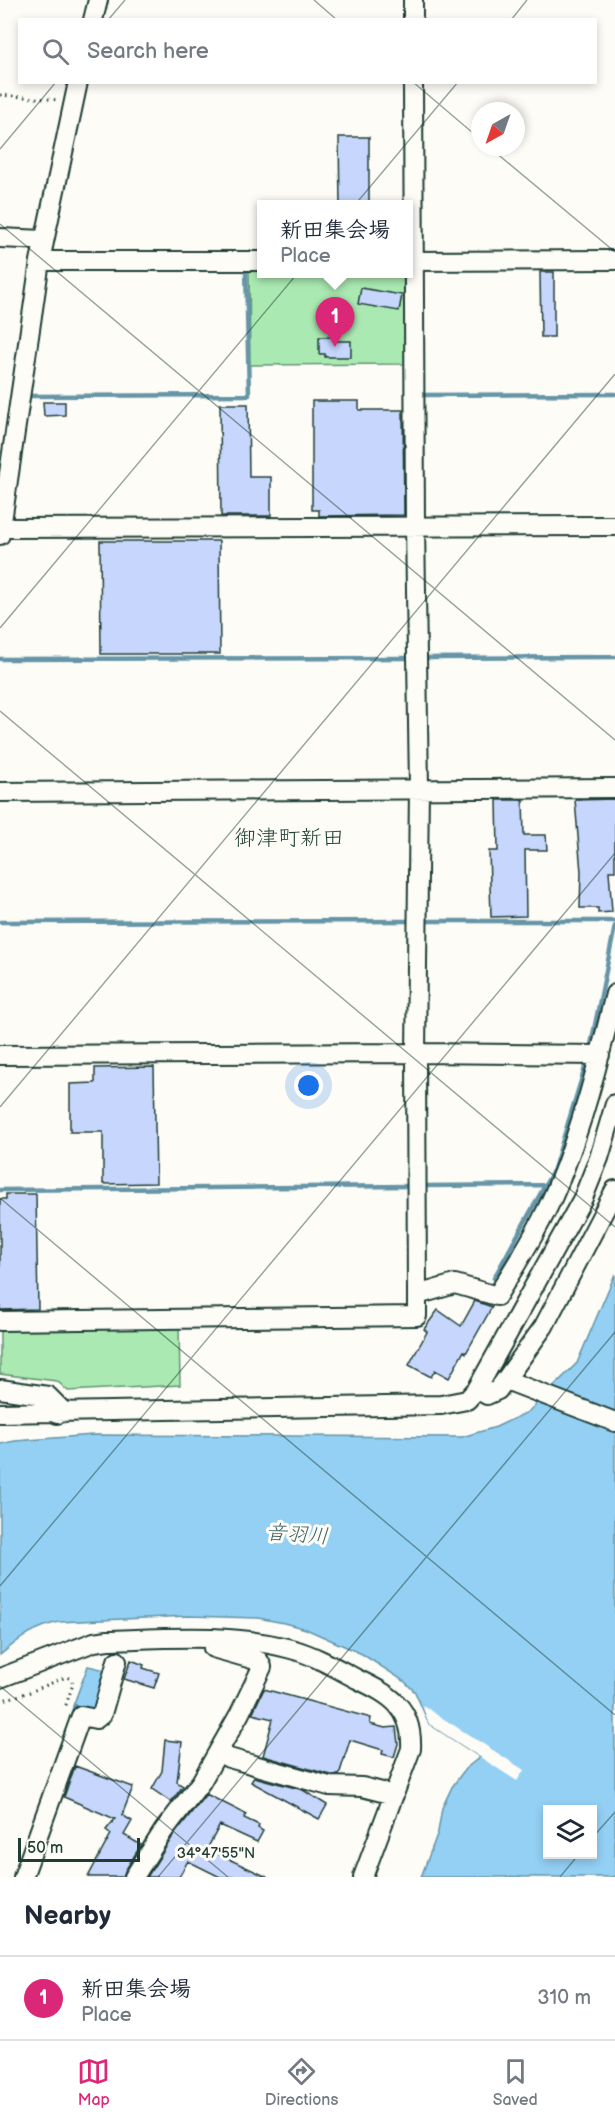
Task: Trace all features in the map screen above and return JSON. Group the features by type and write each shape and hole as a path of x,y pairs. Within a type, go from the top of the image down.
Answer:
{"street":[{"path":"94,18 98,0"},
{"path":"412,0 413,18"},
{"path":"77,84 44,240 6,453 1,531 415,525 615,526"},
{"path":"412,200 413,84"},
{"path":"0,238 44,240"},
{"path":"413,261 615,260"},
{"path":"40,261 257,261"},
{"path":"0,1321 417,1316 416,1053 419,788 411,278"},
{"path":"0,792 615,788"},
{"path":"417,1295 455,1284 497,1296 536,1230 556,1190 572,1149 600,1055 615,994"},
{"path":"0,1055 416,1053 600,1055"},
{"path":"0,1413 441,1405 467,1400 477,1389 583,1198 599,1158 615,1104"},
{"path":"477,1389 487,1395 513,1383 615,1190"},
{"path":"513,1383 615,1422"},
{"path":"0,1389 48,1396 64,1412"},
{"path":"0,1426 64,1412"},
{"path":"134,1877 164,1830 201,1782 240,1713 262,1667 259,1661 203,1644 200,1638"},
{"path":"0,1678 94,1642 200,1638 264,1643 293,1649 323,1661 392,1698 408,1721 412,1737 411,1749 363,1877"},
{"path":"23,1877 81,1716 96,1719 102,1714 117,1661"},
{"path":"218,1752 229,1758 329,1786 362,1787 394,1795"}],"path":[{"path":"0,95 73,101"},
{"path":"0,1701 66,1677 71,1679 73,1684 62,1718"}],"green space":[{"path":"249,265 257,265 257,278 404,278 405,364 250,365"},
{"path":"179,1324 180,1385 68,1391 57,1381 0,1374 0,1327"}],"water":[{"name":"音羽川","path":"615,1274 615,1877 421,1877 438,1832 442,1808 452,1787 465,1769 480,1757 429,1724 415,1692 404,1681 362,1654 306,1629 258,1618 188,1616 59,1622 34,1631 0,1655 0,1444 93,1435 462,1437 496,1427 528,1412 577,1363"},
{"path":"88,1666 110,1671 97,1710 73,1706"}],"pier":[{"path":"422,1705 524,1770 517,1781 429,1724"}],"building":[{"path":"339,137 369,137 369,200 340,200"},
{"path":"540,272 554,272 554,337 541,337"},
{"path":"361,288 402,295 399,311 358,304"},
{"path":"319,337 335,337 335,341 351,341 351,357 325,357 325,354 319,354"},
{"path":"312,401 359,401 359,410 403,410 404,515 319,516 319,510 312,510"},
{"path":"43,402 65,402 65,415 44,416"},
{"path":"220,404 248,404 249,477 271,477 271,516 221,516"},
{"path":"100,541 219,541 220,654 101,654"},
{"path":"615,799 615,871 609,871 612,912 598,913 598,908 580,908 581,872 575,800"},
{"path":"497,800 523,800 524,835 546,835 547,850 525,850 526,916 491,917 489,851 498,851"},
{"path":"154,1067 156,1183 103,1184 103,1132 70,1132 70,1084 95,1083 95,1068"},
{"path":"6,1194 36,1194 38,1309 0,1310 0,1199 6,1199"},
{"path":"475,1301 492,1307 449,1378 435,1370 431,1377 409,1365 427,1332 424,1329 438,1310 461,1326"},
{"path":"131,1660 144,1665 143,1668 159,1673 154,1688 124,1679"},
{"path":"264,1689 371,1718 370,1724 385,1728 396,1727 398,1744 394,1757 382,1754 383,1750 350,1740 339,1775 331,1775 263,1756 273,1719 252,1714"},
{"path":"165,1740 182,1742 177,1782 183,1786 171,1802 152,1789 162,1771"},
{"path":"75,1766 133,1787 122,1815 132,1821 124,1835 141,1845 123,1877 88,1877 111,1834 106,1830 115,1819 64,1797"},
{"path":"254,1777 303,1790 327,1805 319,1819 251,1782"},
{"path":"206,1794 246,1814 244,1818 259,1825 258,1828 263,1831 257,1842 220,1825 207,1849 267,1877 220,1877 188,1861 179,1877 147,1877 173,1836"}],"waterway":[{"path":"27,396 249,395 246,269"},
{"path":"421,395 615,394"},
{"path":"423,658 615,657"},
{"path":"0,659 414,658"},
{"path":"0,922 414,921"},
{"path":"423,921 615,921"},
{"path":"590,1050 615,926"},
{"path":"494,1278 554,1169 588,1058"},
{"path":"420,1186 546,1185"},
{"path":"0,1190 411,1186"},
{"path":"71,1718 75,1706"}],"place":[{"name":"新田集会場","path":"335,347"}],"district":[{"name":"御津町新田","path":"289,837"}]}
